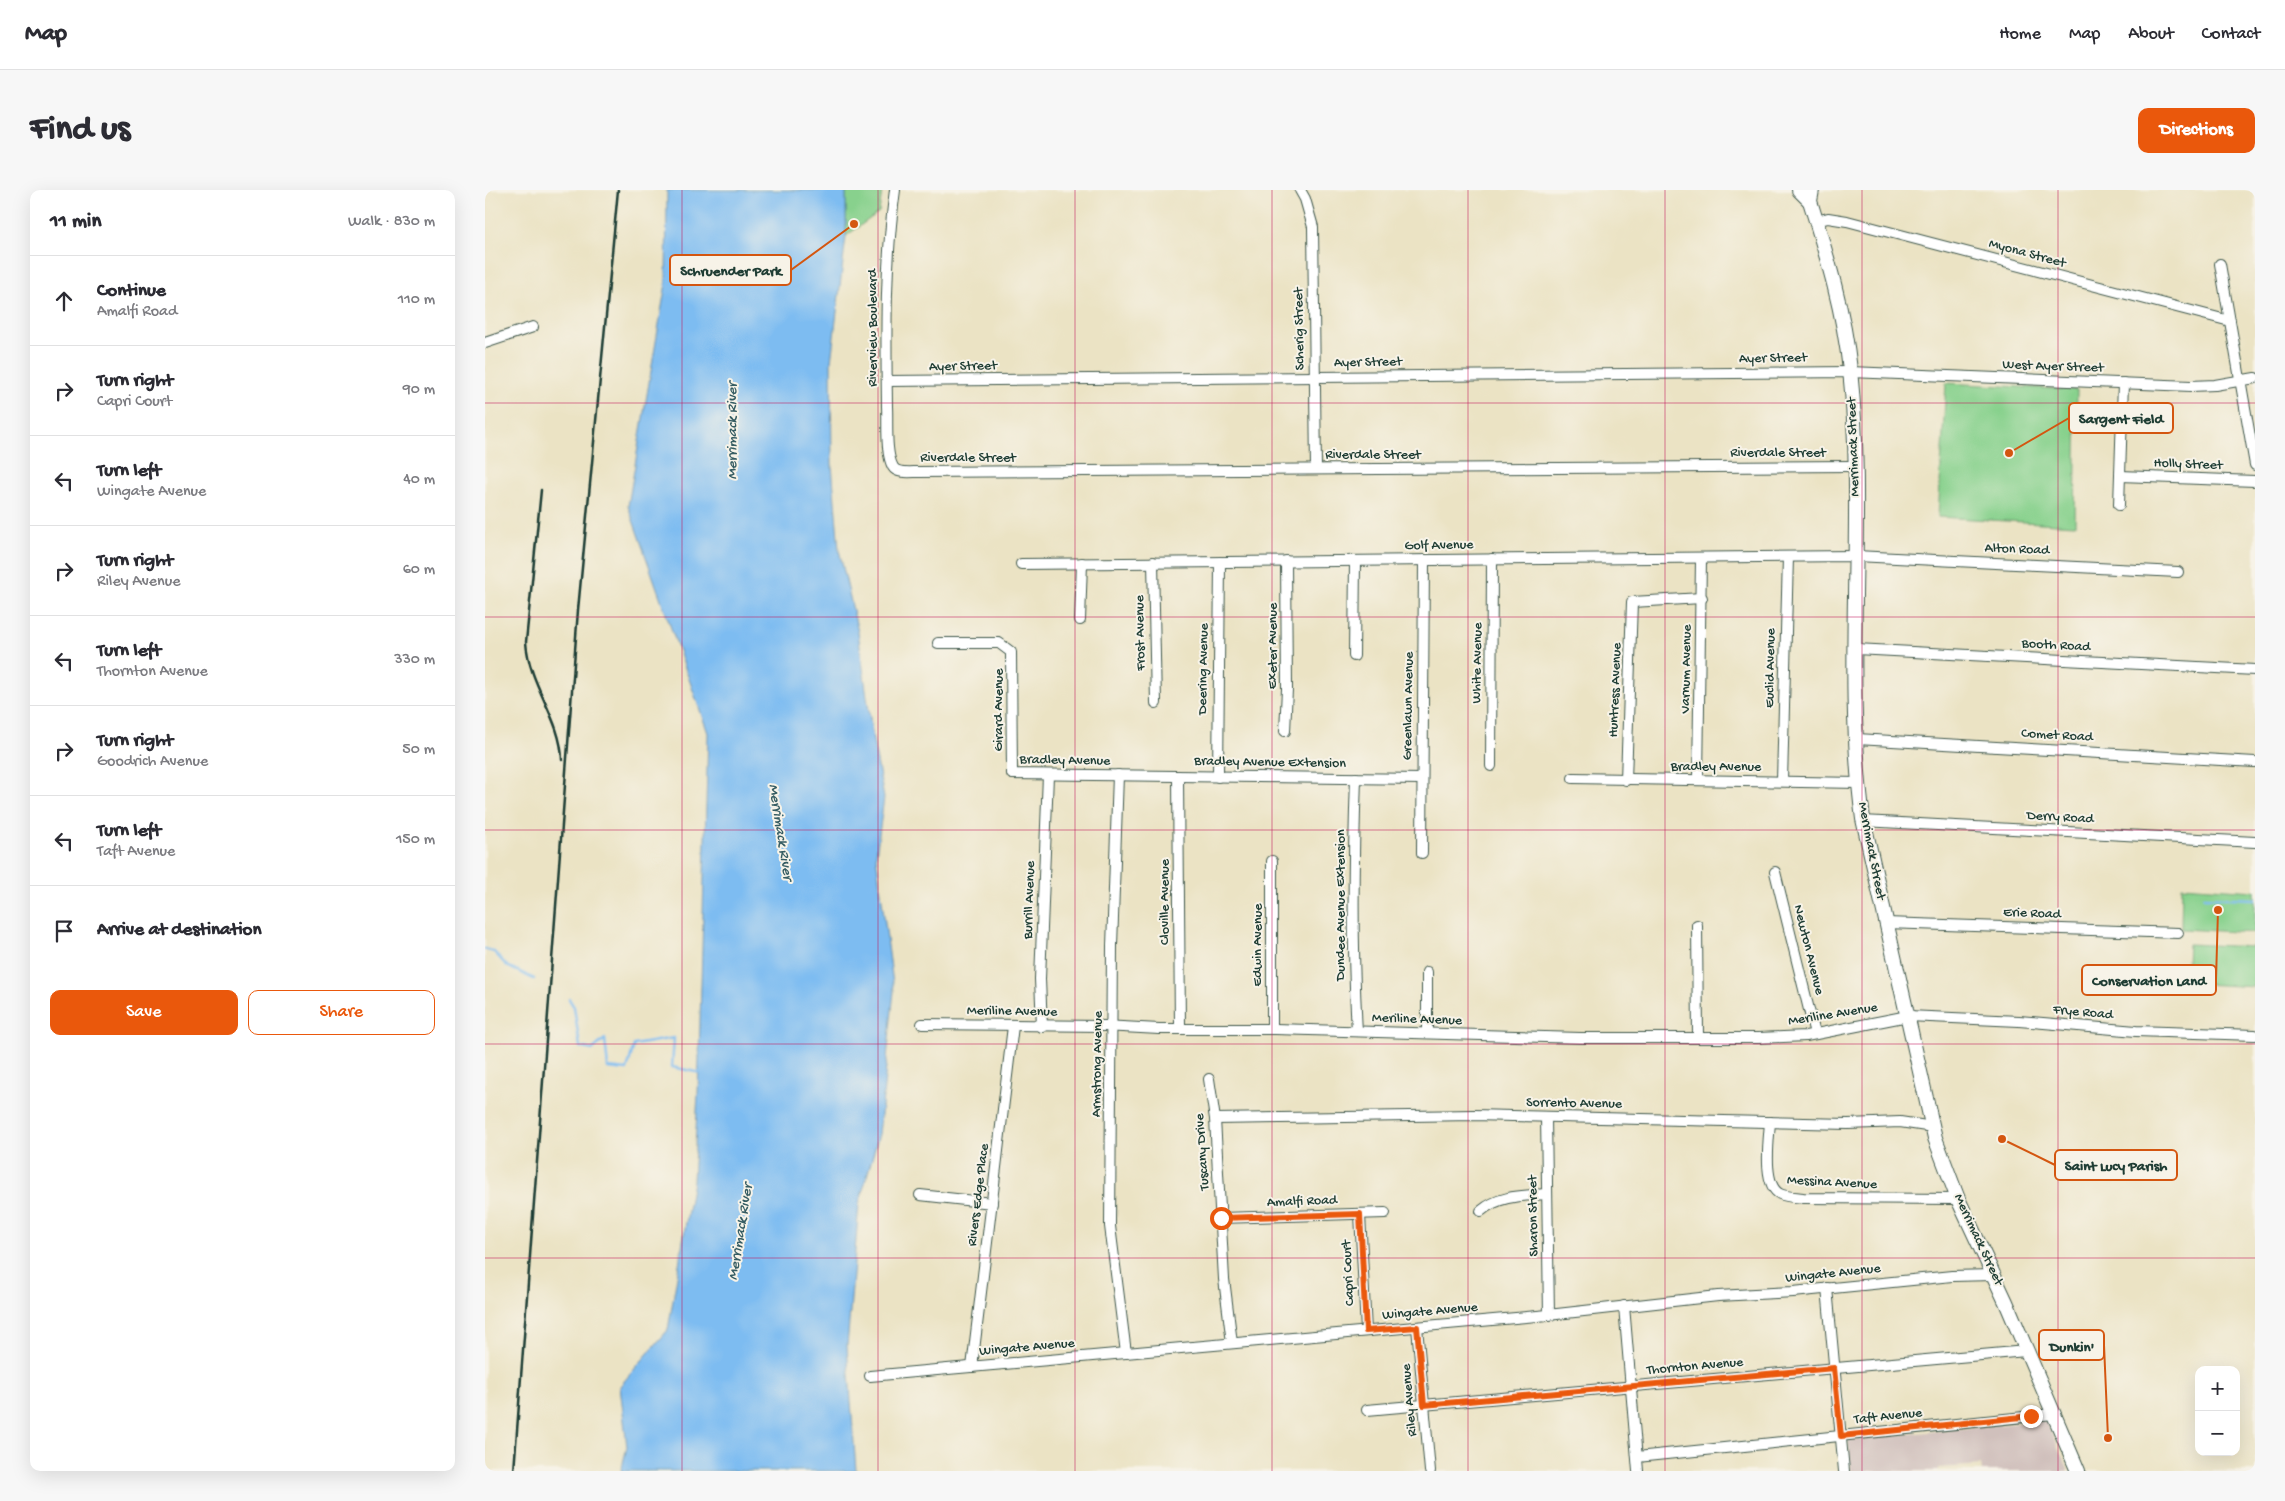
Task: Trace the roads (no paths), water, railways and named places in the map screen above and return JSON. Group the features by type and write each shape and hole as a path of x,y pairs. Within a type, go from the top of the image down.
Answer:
{"main road":[{"path":"1799,190 1811,195"},
{"name":"Merrimack Street","path":"1811,195 1816,221 1842,315 1850,372 1855,466 1857,739 1863,821 1933,1127 1958,1199 2027,1351 2078,1471"}],"street":[{"name":"Riverview Boulevard","path":"893,467 888,450 888,240 895,190"},
{"name":"Scherig Street","path":"1300,190 1305,199 1313,227 1316,470"},
{"name":"Myona Street","path":"1816,221 1828,218 1847,221 2230,321"},
{"path":"2220,264 2255,465"},
{"path":"485,343 533,327"},
{"name":"Ayer Street","path":"887,381 1850,372"},
{"name":"West Ayer Street","path":"1850,372 2197,386 2255,378"},
{"path":"2119,505 2123,383"},
{"name":"Riverdale Street","path":"893,467 903,472 1855,466"},
{"name":"Holly Street","path":"2120,476 2255,481"},
{"name":"Golf Avenue","path":"1021,564 1856,556"},
{"name":"Alton Road","path":"1856,556 2178,572"},
{"name":"Euclid Avenue","path":"1782,781 1788,557"},
{"name":"Varnum Avenue","path":"1698,780 1701,558"},
{"name":"Greenlawn Avenue","path":"1422,853 1424,560"},
{"name":"White Avenue","path":"1491,766 1492,560"},
{"name":"Exeter Avenue","path":"1285,731 1287,689 1286,561"},
{"path":"1354,656 1355,561"},
{"name":"Frost Avenue","path":"1153,562 1156,703"},
{"name":"Deering Avenue","path":"1218,776 1220,562"},
{"path":"1080,620 1082,563"},
{"name":"Huntress Avenue","path":"1626,780 1632,602 1701,598"},
{"name":"Girard Avenue","path":"939,643 999,643 1008,648 1013,659 1012,774"},
{"name":"Booth Road","path":"1856,649 2255,670"},
{"name":"Comet Road","path":"1857,739 2255,762"},
{"name":"Bradley Avenue","path":"1012,774 1118,775"},
{"name":"Burrill Avenue","path":"1042,1027 1040,979 1048,775"},
{"name":"Bradley Avenue Extension","path":"1118,775 1422,779"},
{"name":"Armstrong Avenue","path":"1118,775 1112,928 1110,1226 1125,1353"},
{"name":"Cloville Avenue","path":"1178,776 1180,1028"},
{"name":"Dundee Avenue Extension","path":"1356,778 1352,883 1353,964 1357,1031"},
{"name":"Bradley Avenue","path":"1573,778 1859,783"},
{"name":"Derry Road","path":"1863,821 2255,842"},
{"name":"Edwin Avenue","path":"1272,860 1272,1028"},
{"name":"Newton Avenue","path":"1775,872 1815,1034"},
{"name":"Erie Road","path":"1886,922 2178,933"},
{"path":"1697,925 1698,1038"},
{"path":"1427,972 1427,1033"},
{"name":"Meriline Avenue","path":"922,1024 1042,1027 1272,1028 1581,1038 1758,1038 1815,1034 1908,1016"},
{"name":"Frye Road","path":"1908,1016 2019,1021 2136,1031 2255,1035"},
{"name":"Rivers Edge Place","path":"972,1366 1013,1026"},
{"name":"Tuscany Drive","path":"1209,1079 1215,1119 1224,1279 1232,1343"},
{"name":"Sorrento Avenue","path":"1215,1119 1439,1116 1546,1117 1770,1122 1900,1122 1933,1127"},
{"name":"Sharon Street","path":"1546,1117 1549,1315"},
{"name":"Messina Avenue","path":"1770,1122 1768,1176 1774,1190 1780,1195 1811,1198 1958,1199"},
{"path":"1481,1211 1491,1203 1503,1198 1547,1194"},
{"path":"920,1196 992,1203"},
{"name":"Amalfi Road","path":"1221,1218 1385,1213"},
{"name":"Capri Court","path":"1360,1214 1366,1331"},
{"name":"Wingate Avenue","path":"870,1376 1549,1315 1717,1296 1952,1276 1993,1275"},
{"path":"1827,1288 1844,1471"},
{"path":"1623,1306 1638,1471"},
{"name":"Riley Avenue","path":"1417,1327 1430,1471"},
{"name":"Thornton Avenue","path":"1367,1410 2027,1351"},
{"name":"Taft Avenue","path":"1637,1457 2053,1414"}],"water":[{"name":"Merrimack River","path":"667,190 846,190 846,236 831,362 832,465 839,550 858,632 873,740 884,798 876,855 894,991 879,1134 859,1204 847,1346 856,1471 621,1471 627,1447 620,1386 668,1330 693,1181 698,1094 708,733 628,506 666,283"}],"waterway":[{"path":"2204,897 2255,899"},
{"path":"485,949 494,952 507,966 534,979"},
{"path":"569,999 574,1007 580,1047 592,1050 605,1039 608,1068 627,1070 634,1045 674,1038 672,1067 701,1073"}],"railway":[{"path":"514,1471 578,610 618,190"},
{"path":"541,490 526,642 528,658 538,688 556,730 562,760"}],"place":[{"name":"Schruender Park","path":"854,224"},
{"name":"Sargent Field","path":"2009,453"},
{"name":"Conservation Land","path":"2218,910"},
{"name":"Saint Lucy Parish","path":"2002,1139"},
{"name":"Dunkin'","path":"2108,1438"}]}
